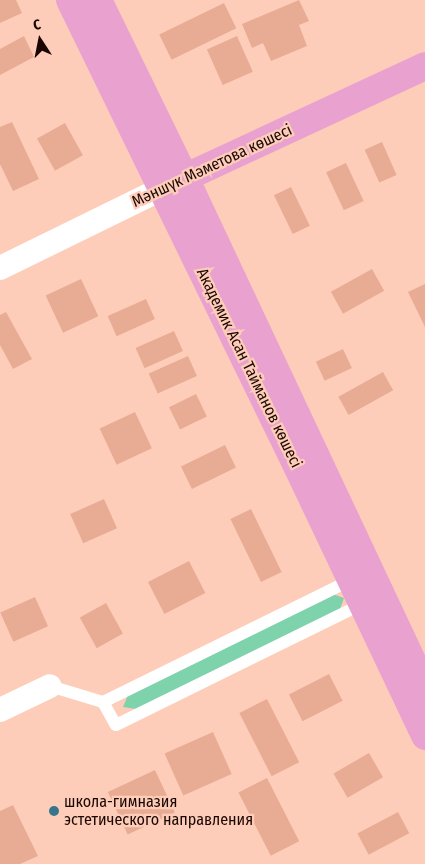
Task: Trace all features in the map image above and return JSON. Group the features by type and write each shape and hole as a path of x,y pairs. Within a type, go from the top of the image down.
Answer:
{"main road":[{"name":"Академик Асан Тайманов көшесі","path":"70,0 173,183 425,688"},
{"name":"Академик Асан Тайманов көшесі","path":"98,0 173,183 357,592 425,736"},
{"name":"Мәншүк Мәметова көшесі","path":"173,183 425,66"}],"street":[{"name":"Мәншүк Мәметова көшесі","path":"0,268 173,183"},
{"path":"0,710 50,686"}],"lane":[{"path":"103,702 116,725 357,592"},
{"path":"50,686 103,702 357,592"}],"green space":[{"path":"332,594 344,598 340,609 136,709 123,707 128,695"}],"building":[{"path":"0,0 16,0 22,13 0,23"},
{"path":"299,0 309,21 299,25 307,46 271,61 263,43 252,48 242,24"},
{"path":"224,3 236,28 172,60 159,35"},
{"path":"24,36 34,57 0,75 0,49"},
{"path":"237,36 253,72 223,85 207,49"},
{"path":"12,122 39,179 13,191 0,164 0,127"},
{"path":"65,123 83,155 55,171 37,139"},
{"path":"382,142 397,175 379,183 365,150"},
{"path":"346,163 364,201 344,210 326,172"},
{"path":"291,187 310,226 293,234 274,195"},
{"path":"372,269 384,291 343,314 331,292"},
{"path":"81,279 98,316 63,333 46,295"},
{"path":"425,284 425,327 408,292"},
{"path":"146,299 155,319 117,336 108,316"},
{"path":"6,312 32,359 13,369 0,345 0,315"},
{"path":"174,331 183,351 145,368 136,348"},
{"path":"343,349 352,368 325,381 316,362"},
{"path":"188,356 197,376 158,394 149,373"},
{"path":"383,372 393,390 349,415 338,397"},
{"path":"196,394 207,416 180,430 169,407"},
{"path":"135,412 152,448 117,465 100,428"},
{"path":"225,445 236,467 192,489 181,466"},
{"path":"104,499 117,528 83,543 70,514"},
{"path":"251,509 282,572 261,582 230,519"},
{"path":"189,561 205,593 164,614 148,582"},
{"path":"35,597 48,626 13,642 0,612"},
{"path":"106,603 123,634 97,648 80,618"},
{"path":"329,674 343,701 303,721 289,694"},
{"path":"267,699 299,762 272,776 239,713"},
{"path":"213,732 232,774 183,796 165,754"},
{"path":"369,753 383,777 347,798 333,774"},
{"path":"155,770 175,813 128,835 108,792"},
{"path":"267,778 299,841 271,856 238,793"},
{"path":"13,805 38,856 20,864 0,864 0,811"},
{"path":"398,812 409,833 369,855 357,834"}],"place":[{"name":"школа-гимназия эстетического направления","path":"54,811"}]}
